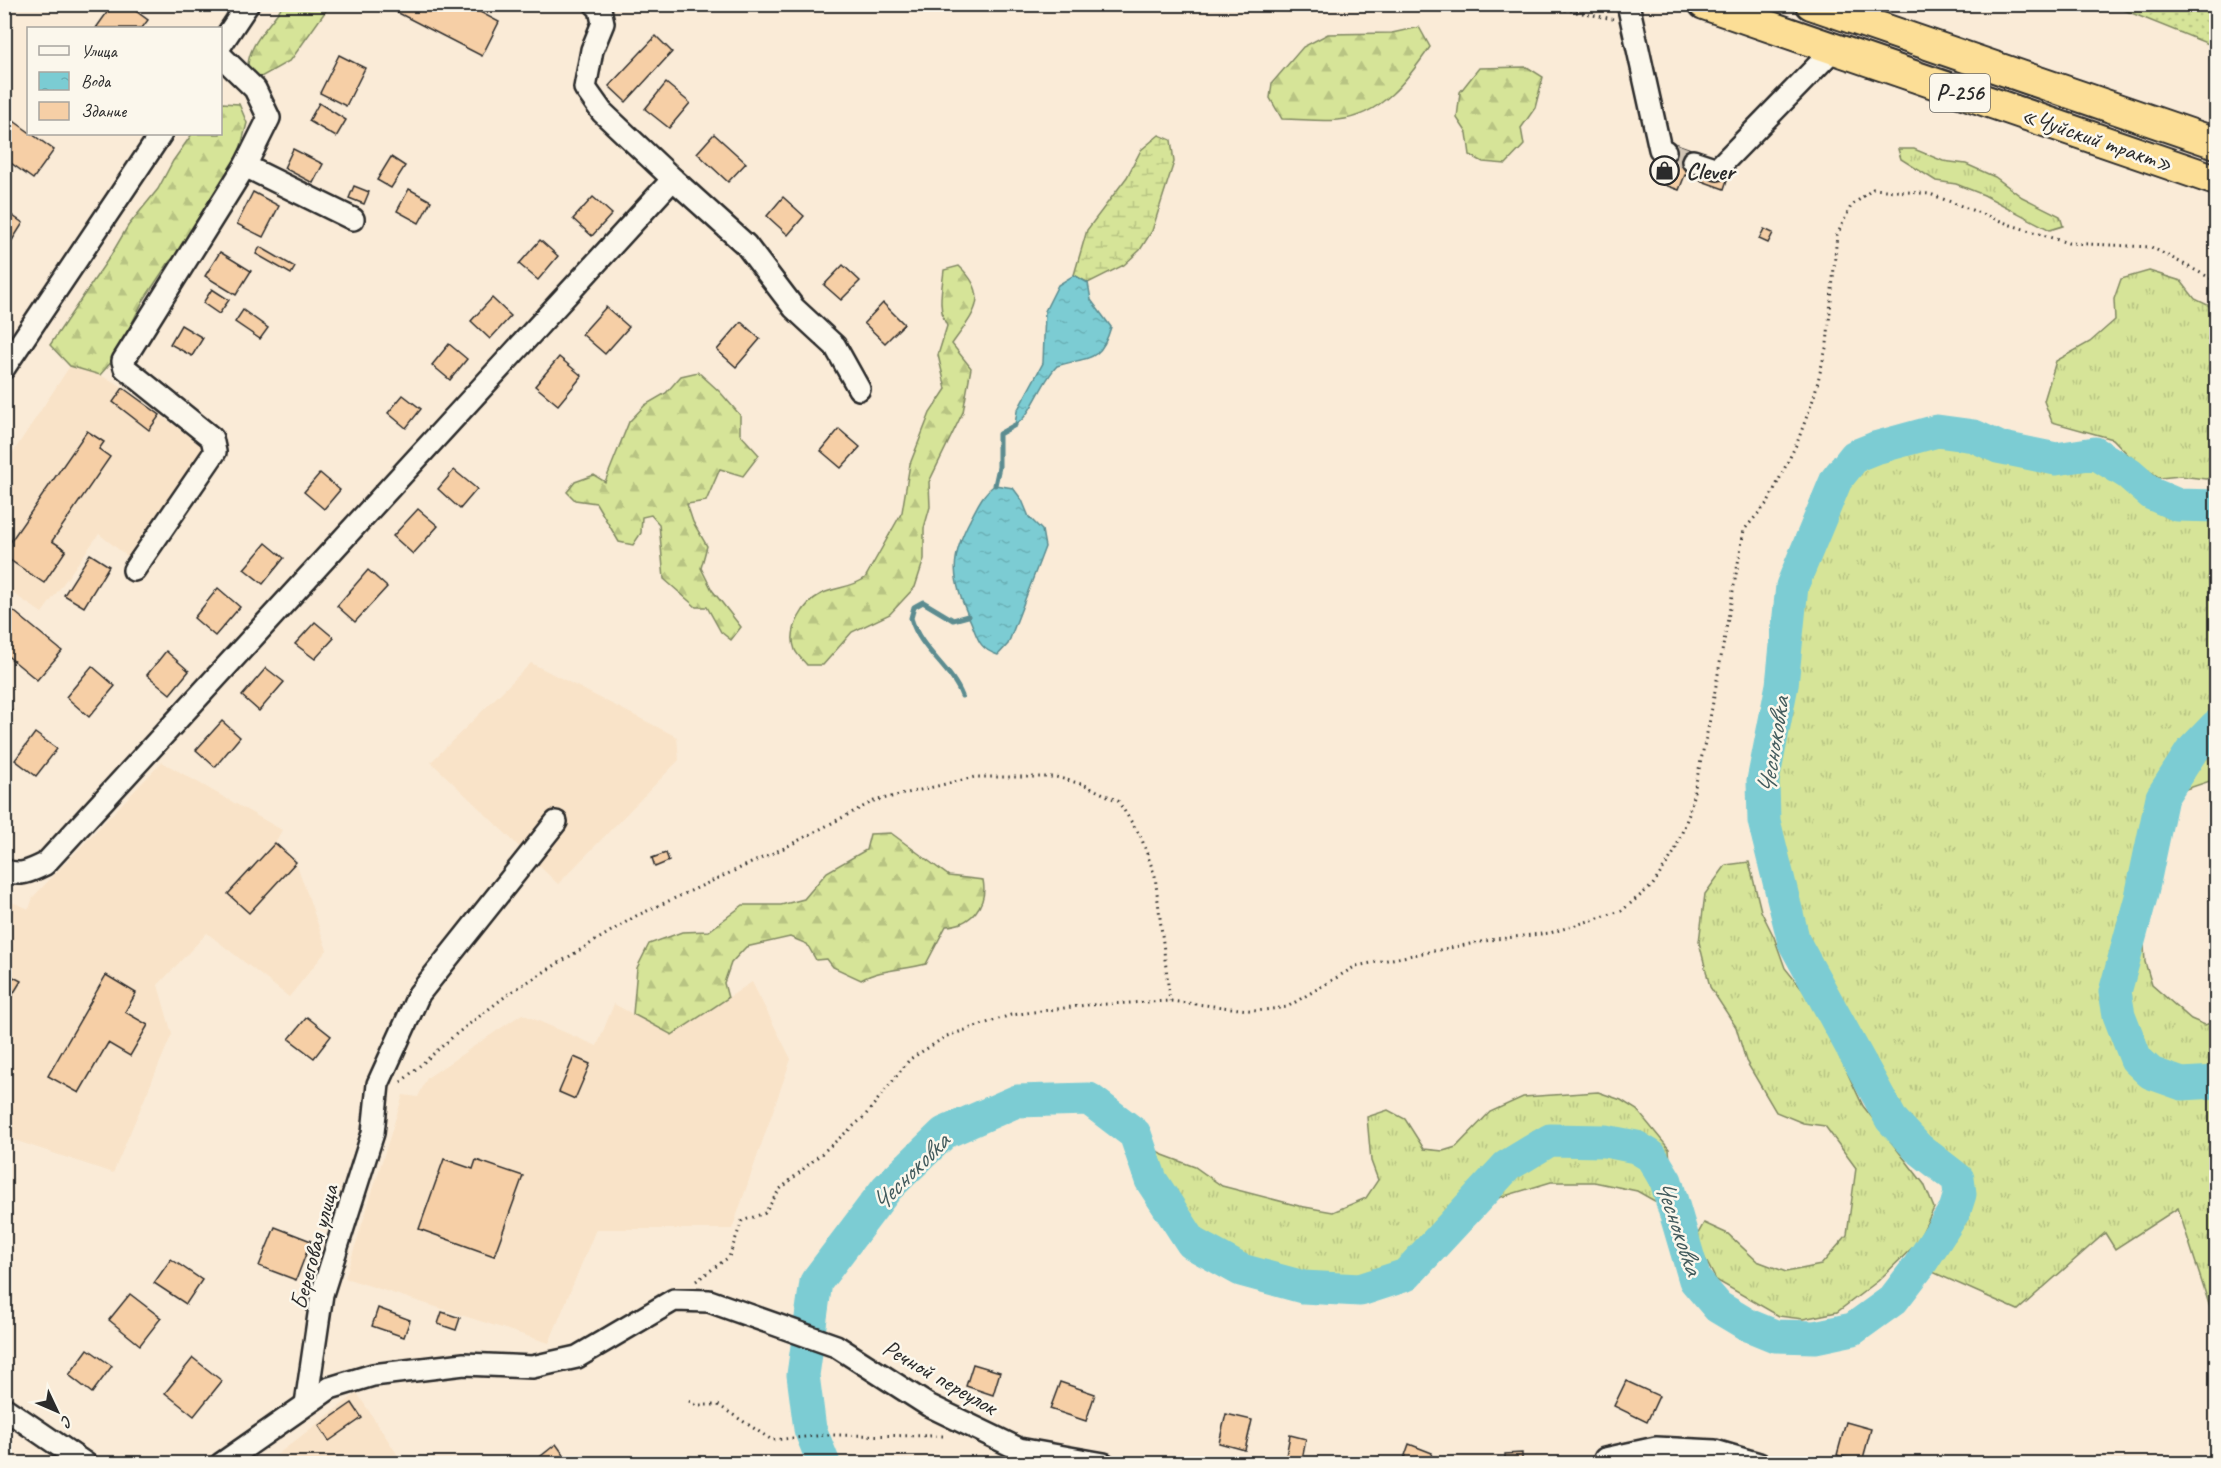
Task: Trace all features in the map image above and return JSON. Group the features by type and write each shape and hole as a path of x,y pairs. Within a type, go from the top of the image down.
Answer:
{"highway":[{"name":"«Чуйский тракт»","path":"1704,4 2217,180"},
{"name":"«Чуйский тракт»","path":"1811,4 2217,143"}],"street":[{"path":"222,43 248,4"},
{"path":"595,4 600,9 603,23 592,50 585,88 602,112 746,245 794,308 835,346 859,389"},
{"path":"1630,12 1660,149 1665,151"},
{"path":"1693,161 1717,170 1833,50"},
{"path":"134,570 215,452 212,438 125,368 123,360 245,166 269,118 255,88 222,58"},
{"path":"4,368 159,135"},
{"path":"245,166 353,219"},
{"path":"4,870 13,874 28,873 45,864 674,179"},
{"name":"Береговая улица","path":"306,1404 322,1294 374,1133 378,1084 418,994 556,822"},
{"path":"220,1464 330,1388 373,1375 464,1364 532,1367 577,1357 674,1300"},
{"name":"Речной переулок","path":"674,1300 709,1301 836,1346 928,1405 1021,1456 1104,1464"},
{"path":"4,1408 86,1464"},
{"path":"1603,1464 1605,1459 1656,1448 1715,1451 1758,1464"}],"path":[{"path":"1535,4 1596,17 1630,12"},
{"path":"674,1300 729,1257 742,1221 765,1213 779,1190 864,1117 910,1059 947,1036 1011,1015 1087,1005 1170,1001 1257,1011 1287,1007 1356,966 1496,939 1550,933 1620,911 1652,886 1675,851 1689,814 1709,724 1744,530 1768,502 1797,443 1814,397 1827,344 1837,235 1851,206 1873,189 1930,194 2068,243 2151,247 2217,281"},
{"path":"376,1104 455,1035 511,992 636,916 784,848 874,801 975,777 1056,777 1085,785 1119,801 1142,837 1155,876 1170,1001"},
{"path":"689,1401 697,1405 718,1405 772,1440 827,1435 852,1437 954,1436"}],"shaded area":[{"path":"70,366 100,375 118,384 204,447 132,560 99,534 42,613 5,588 4,466"},
{"path":"531,663 677,737 679,760 558,884 431,762"},
{"path":"162,762 282,830 275,843 296,862 327,950 289,997 207,933 158,985 172,1034 113,1173 5,1137 4,899 29,909 33,897"},
{"path":"752,982 791,1059 732,1229 596,1229 549,1343 345,1278 403,1095 418,1097 427,1078 522,1014 597,1046 614,1004 672,1035"},
{"path":"357,1393 403,1463 265,1464"}],"green space":[{"path":"283,5 330,5 291,60 261,77 248,73 248,63 254,45"},
{"path":"2110,5 2216,5 2216,47 2124,10"},
{"path":"1419,27 1430,47 1403,83 1380,104 1367,111 1338,120 1282,119 1270,98 1272,83 1303,47 1328,34 1392,33"},
{"path":"1527,67 1543,77 1535,108 1521,128 1524,145 1506,164 1483,162 1470,155 1467,133 1457,118 1460,92 1479,68"},
{"path":"222,103 239,104 247,123 240,150 230,175 191,241 169,262 143,301 114,359 100,375 70,366 50,345 128,226 158,189 173,161 191,135 222,135"},
{"path":"1159,135 1171,140 1174,162 1152,231 1140,250 1124,265 1088,283 1074,275 1087,230 1127,177 1141,150"},
{"path":"1898,149 1914,149 1943,161 1966,164 1995,177 2022,197 2060,216 2063,226 2050,230 1984,195 1956,184 1936,181 1901,159"},
{"path":"959,266 975,287 977,296 976,305 967,324 952,344 971,368 963,412 929,482 930,507 924,528 924,559 915,587 890,614 852,632 823,665 807,665 796,652 793,642 795,625 803,610 821,594 855,584 865,578 902,512 910,464 930,413 946,389 938,355 947,326 942,312 941,291 944,270"},
{"path":"2149,271 2181,281 2195,299 2216,309 2216,476 2206,479 2180,476 2160,478 2136,463 2113,439 2052,422 2044,401 2056,361 2090,342 2115,320 2114,299 2121,279"},
{"path":"698,372 740,415 740,434 759,455 743,476 720,469 706,501 687,504 693,522 707,546 701,568 712,590 741,627 731,640 721,632 707,607 696,607 664,579 659,524 651,515 642,517 641,533 633,545 619,542 596,503 575,500 567,492 575,482 594,475 605,482 629,422 645,405 666,393 681,376"},
{"path":"1937,431 1974,436 1998,447 2056,459 2095,453 2129,474 2152,494 2178,505 2216,506 2216,779 2162,797 2141,897 2145,962 2152,985 2191,1019 2205,1025 2216,1021 2216,1326 2178,1208 2115,1249 2105,1233 2018,1310 1919,1266 1952,1214 1958,1191 1958,1179 1918,1148 1891,1119 1794,942 1764,821 1763,781 1782,685 1792,586 1836,480 1855,456 1906,437"},
{"path":"891,833 949,876 983,880 983,898 976,912 963,922 946,926 926,964 884,972 861,980 833,967 827,959 816,960 807,944 790,937 746,947 731,963 724,983 728,998 672,1035 633,1014 637,968 649,944 682,932 709,931 743,905 781,905 804,899 827,872 866,850 870,834"},
{"path":"1749,862 1761,911 1774,937 1785,968 1817,1008 1863,1106 1924,1184 1934,1208 1917,1243 1878,1281 1837,1312 1803,1319 1779,1316 1716,1280 1695,1239 1704,1223 1728,1234 1757,1261 1786,1272 1821,1265 1847,1235 1856,1168 1825,1126 1803,1123 1776,1112 1746,1061 1736,1027 1710,987 1699,942 1705,894 1726,865"},
{"path":"1598,1092 1621,1100 1637,1110 1669,1149 1674,1212 1637,1191 1594,1182 1551,1182 1468,1207 1406,1275 1360,1290 1303,1287 1241,1270 1192,1243 1151,1180 1135,1134 1163,1155 1195,1167 1222,1186 1299,1206 1333,1212 1366,1198 1378,1180 1371,1161 1367,1117 1388,1110 1405,1119 1424,1149 1443,1151 1456,1147 1490,1112 1523,1097"}],"water":[{"path":"1074,275 1088,283 1091,300 1111,327 1107,339 1092,357 1057,366 1032,407 1015,425 1017,411 1043,363 1045,311 1058,285"},
{"path":"995,485 1013,488 1022,500 1029,517 1042,530 1045,547 1008,644 998,655 987,650 978,638 960,594 955,570 956,558 964,533 981,500"}],"building":[{"path":"113,4 126,4 148,20 143,27 97,27"},
{"path":"381,4 465,4 499,22 482,56"},
{"path":"656,36 672,52 626,102 609,86"},
{"path":"339,55 365,68 346,106 320,93"},
{"path":"666,83 690,103 669,128 645,109"},
{"path":"319,103 346,120 336,137 309,121"},
{"path":"4,114 27,131 27,135 33,135 54,150 33,179 4,158"},
{"path":"714,134 746,163 728,182 697,153"},
{"path":"1668,141 1696,151 1690,167 1727,180 1724,189 1685,175 1679,190 1654,181"},
{"path":"293,149 323,164 313,183 284,168"},
{"path":"391,157 405,166 391,188 377,180"},
{"path":"354,186 369,192 364,204 349,198"},
{"path":"409,189 431,201 419,223 397,211"},
{"path":"253,192 279,206 263,237 237,224"},
{"path":"593,197 612,214 592,236 573,219"},
{"path":"783,197 804,216 788,235 767,216"},
{"path":"4,210 23,223 6,250 4,249"},
{"path":"1764,229 1773,233 1768,243 1759,239"},
{"path":"540,240 558,256 538,280 519,264"},
{"path":"260,247 295,267 291,274 256,254"},
{"path":"220,252 251,271 236,295 205,276"},
{"path":"843,265 860,281 841,300 824,285"},
{"path":"212,289 229,300 219,314 203,303"},
{"path":"492,298 511,316 490,339 471,321"},
{"path":"883,303 904,324 885,343 864,323"},
{"path":"606,307 629,327 605,354 582,334"},
{"path":"243,310 268,328 260,339 235,322"},
{"path":"741,322 760,339 736,367 717,350"},
{"path":"181,325 203,338 192,356 170,344"},
{"path":"449,344 467,359 450,380 432,365"},
{"path":"559,357 582,376 558,405 535,386"},
{"path":"123,388 160,415 149,430 113,402"},
{"path":"403,395 421,409 406,428 388,413"},
{"path":"839,429 860,447 841,468 821,451"},
{"path":"87,431 104,442 99,449 110,457 52,541 66,550 44,583 4,556 4,551"},
{"path":"454,470 477,489 460,509 438,489"},
{"path":"320,473 340,490 324,509 304,492"},
{"path":"418,509 438,526 413,554 393,536"},
{"path":"266,543 284,558 263,584 244,569"},
{"path":"90,554 109,566 84,607 64,595"},
{"path":"368,570 387,587 355,622 337,606"},
{"path":"218,588 240,607 215,636 194,618"},
{"path":"4,603 62,651 37,680 4,653"},
{"path":"315,622 334,638 315,659 295,644"},
{"path":"166,651 189,671 170,694 147,675"},
{"path":"92,666 115,686 89,717 66,697"},
{"path":"266,668 284,682 259,711 242,696"},
{"path":"4,704 12,711 4,720"},
{"path":"222,721 240,737 215,767 196,750"},
{"path":"35,733 57,749 36,776 15,760"},
{"path":"275,843 296,862 249,913 228,894"},
{"path":"666,853 669,861 655,867 652,858"},
{"path":"4,972 21,981 4,1009"},
{"path":"106,975 136,993 125,1012 148,1025 130,1056 108,1043 79,1093 48,1076"},
{"path":"307,1017 331,1036 314,1058 289,1039"},
{"path":"574,1057 590,1064 575,1099 559,1092"},
{"path":"444,1159 473,1169 476,1160 523,1176 494,1256 419,1229"},
{"path":"275,1227 311,1241 296,1280 259,1266"},
{"path":"171,1259 202,1280 186,1304 154,1283"},
{"path":"130,1294 161,1318 140,1345 109,1320"},
{"path":"378,1308 410,1320 404,1337 372,1326"},
{"path":"442,1312 460,1318 456,1330 438,1324"},
{"path":"88,1349 112,1366 92,1393 69,1375"},
{"path":"193,1358 222,1381 194,1416 165,1393"},
{"path":"973,1364 1000,1372 993,1395 966,1386"},
{"path":"1626,1381 1659,1396 1647,1422 1614,1406"},
{"path":"1060,1382 1095,1394 1086,1421 1050,1409"},
{"path":"352,1403 362,1418 329,1441 319,1426"},
{"path":"1226,1414 1252,1420 1245,1450 1219,1443"},
{"path":"1846,1422 1871,1429 1862,1462 1837,1455"},
{"path":"1290,1435 1306,1439 1302,1460 1286,1456"},
{"path":"556,1444 569,1462 531,1464"},
{"path":"1409,1444 1432,1453 1428,1464 1402,1464"},
{"path":"1522,1453 1522,1464 1505,1464 1505,1454"}],"waterway":[{"path":"995,485 999,467 999,434 1015,425"},
{"name":"Чесноковка","path":"824,1464 810,1429 803,1375 816,1282 887,1188 944,1133 1017,1101 1089,1099 1135,1134 1151,1180 1192,1243 1241,1270 1303,1287 1360,1290 1406,1275 1507,1166 1550,1140 1605,1141 1636,1147 1651,1156 1666,1181 1695,1280 1718,1307 1748,1325 1775,1336 1815,1337 1853,1329 1893,1300 1919,1266 1955,1210 1960,1194 1958,1179 1918,1148 1891,1119 1794,942 1764,821 1763,781 1782,685 1792,586 1836,480 1855,456 1875,448 1937,431 1974,436 1998,447 2056,459 2095,453 2129,474 2152,494 2178,505 2216,506"},
{"path":"962,696 951,676 921,640 911,618 914,607 923,602 953,620 968,616"},
{"name":"Чесноковка","path":"2216,726 2191,752 2162,797 2141,897 2115,992 2119,1015 2136,1059 2151,1073 2182,1084 2216,1082"}],"tunnel":[{"path":"1665,151 1693,161"}],"place":[{"name":"Clever","path":"1665,171"}]}
